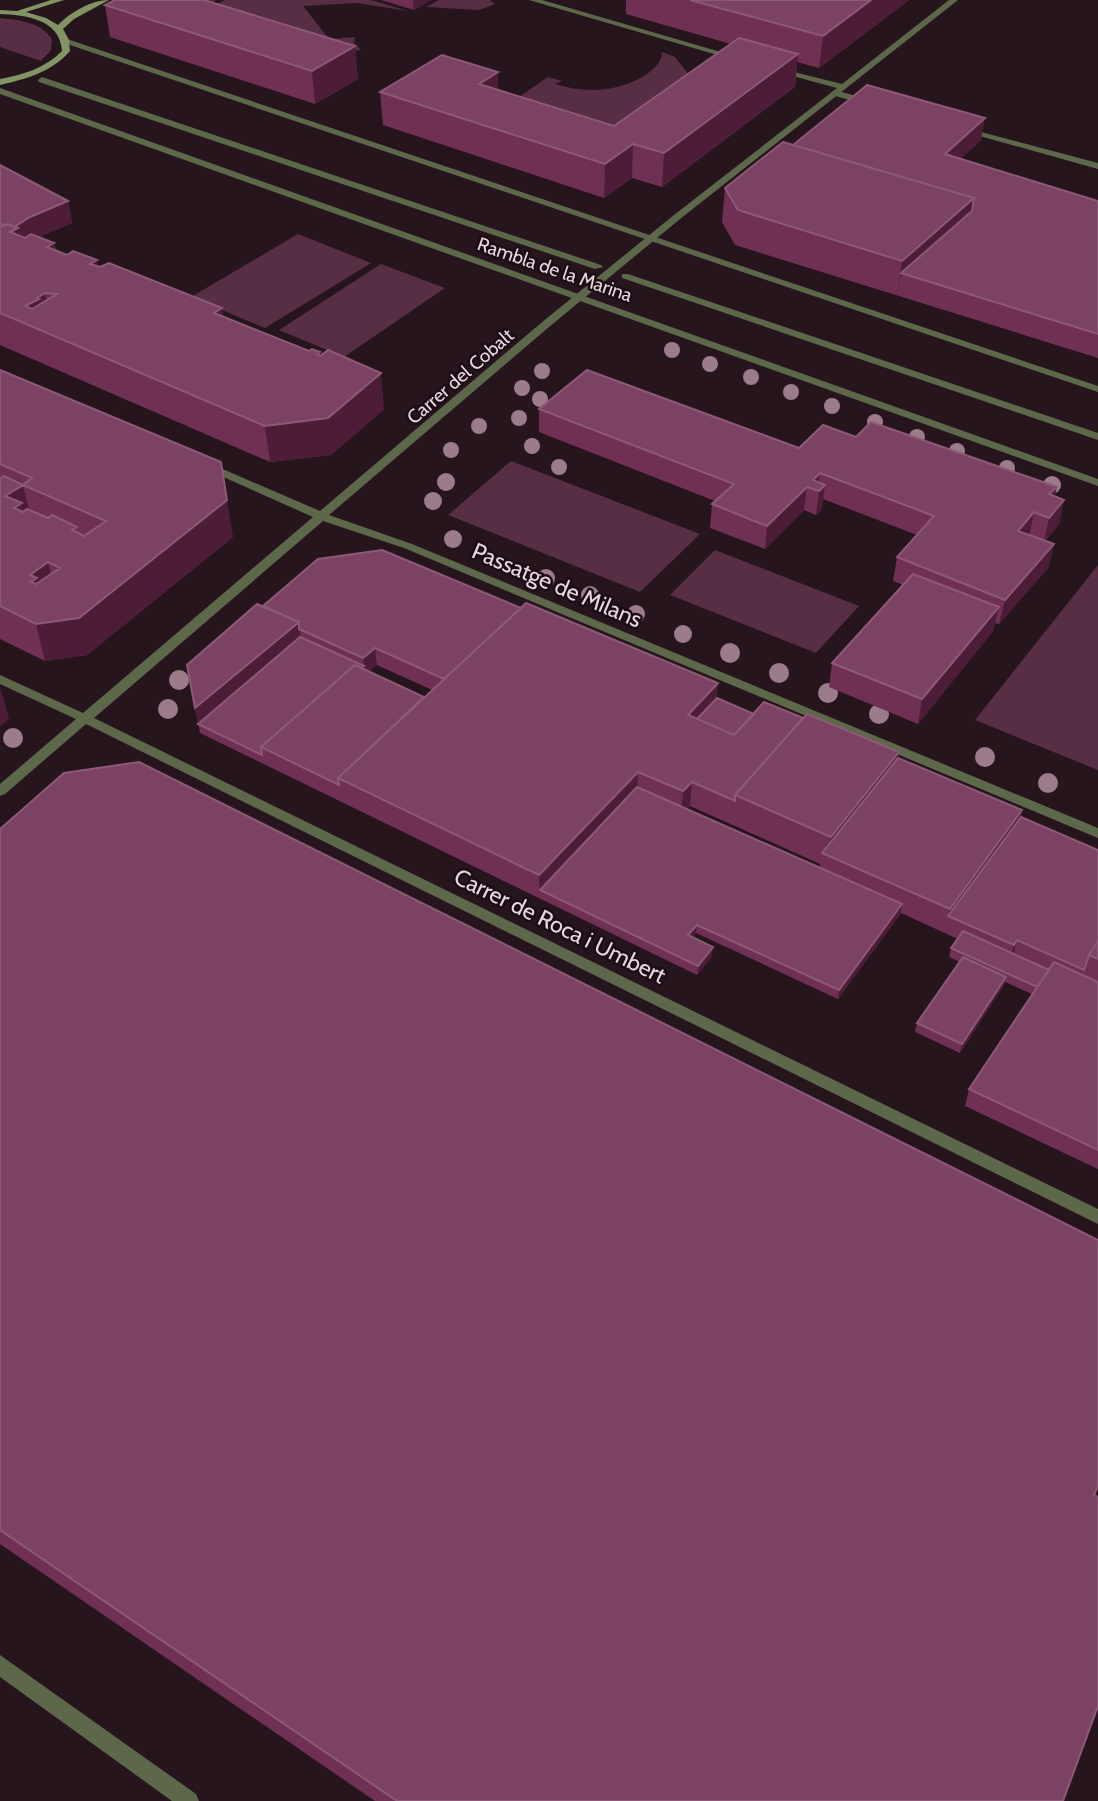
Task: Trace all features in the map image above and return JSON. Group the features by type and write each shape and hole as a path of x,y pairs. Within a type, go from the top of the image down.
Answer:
{"main road":[{"path":"0,12 16,12 60,0"},
{"path":"60,28 71,18 105,0"},
{"path":"0,82 29,75 52,64 66,51 68,41 60,28 16,12"}],"street":[{"path":"533,0 740,58"},
{"name":"Carrer del Cobalt","path":"0,791 581,296 954,0"},
{"path":"68,41 1098,389"},
{"path":"766,65 881,106"},
{"name":"Rambla de la Marina","path":"42,79 598,267"},
{"name":"Rambla de la Marina","path":"0,92 581,296 1098,483"},
{"path":"958,127 1098,166"},
{"name":"Rambla de la Marina","path":"625,276 1098,437"},
{"name":"Passatge de Milans","path":"190,459 323,517 408,546 1098,833"},
{"name":"Carrer de Roca i Umbert","path":"0,679 1098,1217"},
{"path":"0,1665 189,1801"}],"shaded area":[{"path":"225,0 371,0 408,11 357,3 303,6 329,39 355,37 354,43 361,50 315,57 191,18"},
{"path":"439,0 490,0 495,4 479,10 426,7"},
{"path":"0,18 36,25 52,39 51,50 41,61 0,47"},
{"path":"662,52 675,57 689,75 603,152 490,117 548,77 562,81 555,84 579,89 602,90 626,85 653,69"},
{"path":"298,234 371,263 265,328 191,297"},
{"path":"381,264 445,288 344,357 279,330"},
{"path":"511,461 700,534 640,592 448,515"},
{"path":"715,550 859,606 816,653 670,595"},
{"path":"1098,565 1098,770 975,720"}],"building":[{"path":"115,0 204,0 355,46 312,71 105,5"},
{"path":"690,0 871,0 823,36"},
{"path":"739,38 798,54 664,153 633,144 605,164 380,92 442,55 498,72 479,84 614,126"},
{"path":"867,85 985,118 945,154 1098,201 1098,334 901,273 972,211 974,198 793,145"},
{"path":"783,142 974,198 902,261 738,210 725,188"},
{"path":"0,165 68,201 14,227 0,224"},
{"path":"8,224 18,228 10,232 25,238 31,234 54,243 47,247 67,255 73,251 97,260 90,264 100,267 109,263 222,308 214,313 309,351 312,349 320,352 317,354 320,356 328,350 381,373 328,418 265,426 0,313 0,227","holes":["45,293 57,294 32,309 25,306"]},
{"path":"0,370 221,462 227,500 79,618 36,624 0,606 0,479 4,476 23,485 32,478 0,464","holes":["23,485 106,521 84,536 72,530 77,527 52,515 48,518 27,509 23,512 14,508 22,503 5,496","48,562 60,568 36,584 31,582 37,578 30,575"]},
{"path":"587,370 799,448 823,425 856,437 871,422 1057,487 1049,494 1064,500 1049,518 1034,512 1018,531 1054,544 1005,600 897,557 934,516 820,473 813,480 825,485 819,491 807,487 767,526 712,504 734,484 539,409"},
{"path":"382,550 521,608 444,679 375,648 363,658 299,629 299,622 263,606 318,559"},
{"path":"913,574 999,607 922,699 832,663"},
{"path":"526,603 718,683 688,715 734,735 764,702 803,718 735,795 735,801 692,782 683,791 638,772 539,875 338,778"},
{"path":"257,604 299,622 195,708 187,665"},
{"path":"300,637 364,666 361,668 355,665 261,747 262,755 198,724"},
{"path":"355,665 424,697 338,778 339,785 261,747"},
{"path":"717,698 754,714 734,735 697,719"},
{"path":"807,714 899,752 831,837 735,795"},
{"path":"898,758 1022,810 950,909 822,853"},
{"path":"139,762 1098,1240 1098,1486 1094,1495 1098,1497 1098,1706 1063,1801 397,1801 0,1530 0,829 64,773"},
{"path":"637,787 902,904 839,990 697,925 688,935 713,947 698,966 540,890"},
{"path":"1021,817 1098,850 1098,941 1084,970 1017,940 1014,945 948,916"},
{"path":"963,931 1049,970 1037,987 951,948"},
{"path":"1098,941 1098,959 1089,955"},
{"path":"963,957 1006,977 962,1044 917,1023"},
{"path":"1054,962 1098,982 1098,1150 969,1089"}]}
